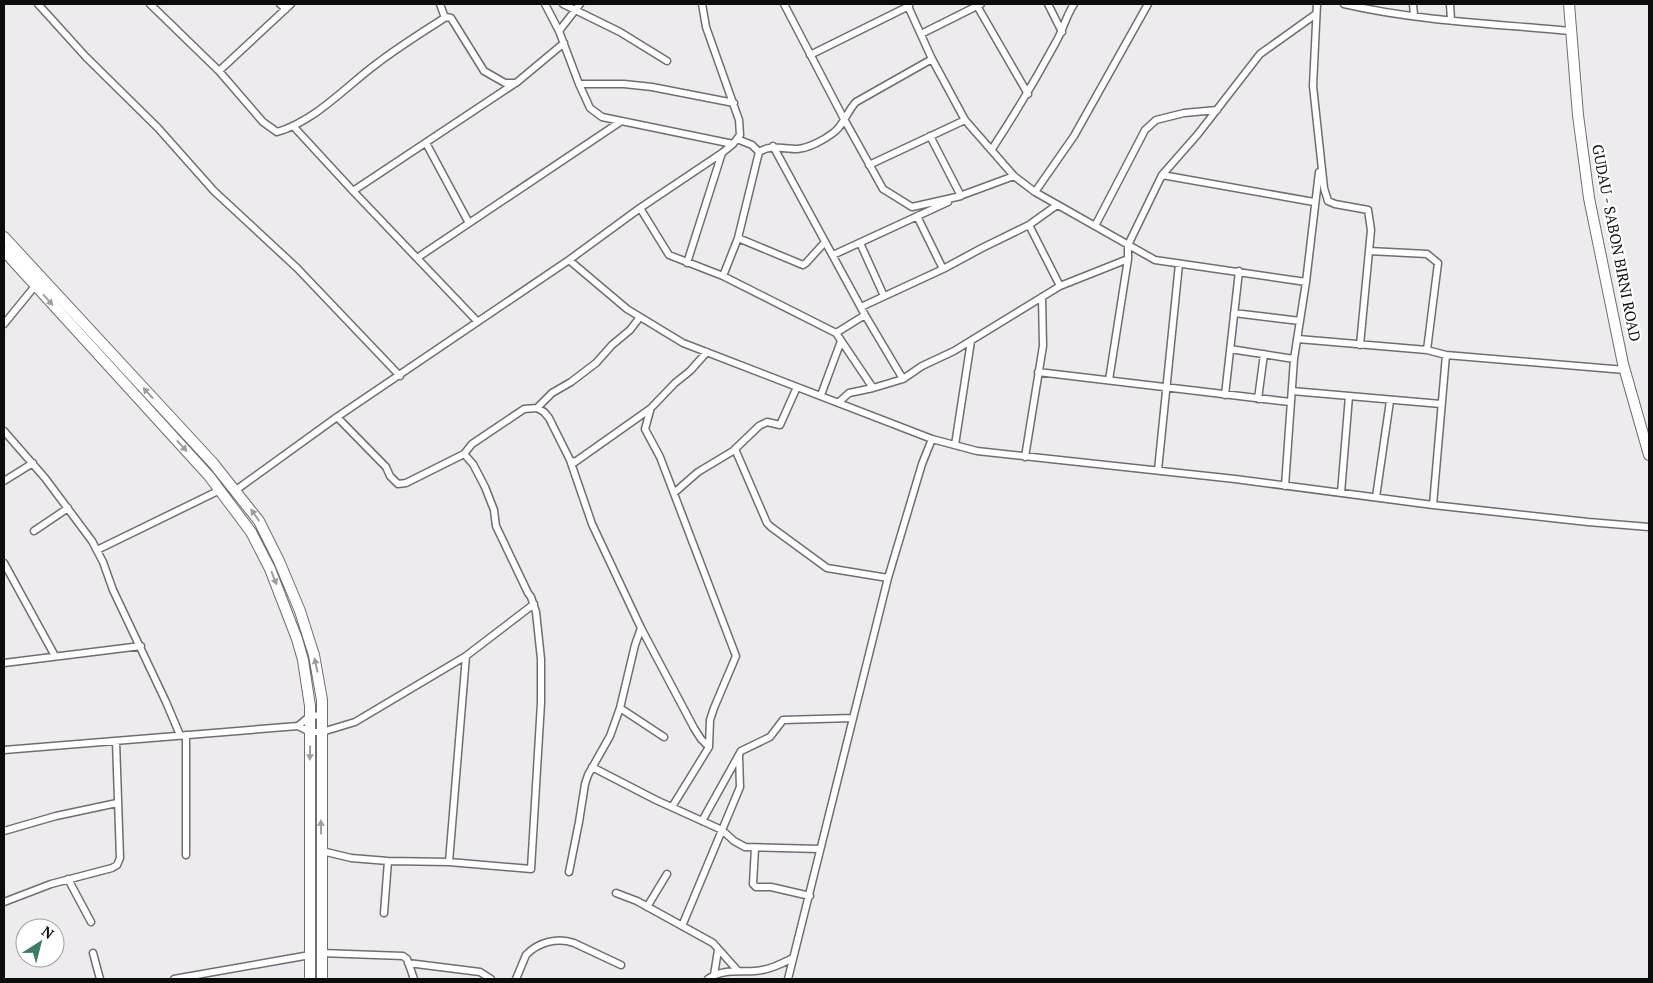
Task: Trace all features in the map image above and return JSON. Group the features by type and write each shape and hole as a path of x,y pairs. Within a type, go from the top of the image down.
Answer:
{"main road":[{"name":"GUDAU - SABON BIRNI ROAD","path":"1569,4 1580,132 1589,198 1625,370 1649,455"},
{"path":"4,237 213,463 259,521 270,540 300,611 319,677 322,715 320,797 322,979"},
{"path":"4,251 220,490 251,532 270,568 285,605 303,660 310,706 310,979"}],"street":[{"path":"38,4 86,57 158,128 214,191 297,268 400,376"},
{"path":"150,4 219,71 263,122 277,132 294,127 316,113 380,61 446,16 450,18 484,71 506,83 516,83"},
{"path":"280,4 286,9"},
{"path":"219,71 292,4"},
{"path":"440,4 444,18"},
{"path":"545,4 559,31 590,108 602,118 752,145 759,152"},
{"path":"563,4 578,6 667,61"},
{"path":"236,490 337,417 569,260 735,142 740,135 739,120 706,27 702,4"},
{"path":"784,4 883,189 912,207 961,196"},
{"path":"921,34 978,4 1028,94"},
{"path":"1048,4 1062,32"},
{"path":"992,149 1028,94 1062,32 1068,13 1074,4"},
{"path":"1035,192 1074,136 1148,4"},
{"path":"1317,4 1313,86 1324,188 1328,200 1336,204 1368,210 1371,230 1360,345"},
{"path":"1344,4 1366,9 1451,20 1572,31"},
{"path":"1413,4 1414,15"},
{"path":"1450,4 1451,20"},
{"path":"810,55 908,5 932,59 965,120 1014,176 1035,192 1156,260 1306,282"},
{"path":"559,31 578,6"},
{"path":"1109,380 1128,259 1128,245 1162,175 1198,134 1260,54 1316,14"},
{"path":"353,191 516,83 564,43"},
{"path":"759,152 772,146 798,149 807,147 835,132 849,109 856,102 932,59"},
{"path":"579,84 652,86 734,103"},
{"path":"1094,226 1145,130 1156,120 1184,113 1217,110"},
{"path":"869,165 965,120"},
{"path":"417,258 620,122"},
{"path":"294,127 478,321"},
{"path":"930,136 961,196"},
{"path":"426,143 469,223"},
{"path":"772,146 860,307 903,378"},
{"path":"687,263 722,152"},
{"path":"723,276 738,238 759,152"},
{"path":"1285,486 1294,359 1306,282 1320,162"},
{"path":"1162,175 1314,202"},
{"path":"833,255 961,196 1014,176"},
{"path":"860,307 943,269 1029,226 1057,205"},
{"path":"640,208 669,255 723,276 836,333 873,388"},
{"path":"917,216 943,269"},
{"path":"1029,226 1060,286"},
{"path":"738,238 803,265 824,242"},
{"path":"860,243 884,296"},
{"path":"1369,251 1427,254 1438,263 1427,350"},
{"path":"839,402 849,393 873,388 903,378 971,341 1060,286 1128,259"},
{"path":"569,260 627,309 683,343 932,439 977,451 1158,470 1433,505 1649,527"},
{"path":"1158,470 1180,264"},
{"path":"1225,395 1239,271"},
{"path":"4,324 35,286"},
{"path":"1025,457 1043,346 1042,297"},
{"path":"1234,313 1300,321"},
{"path":"836,333 865,315"},
{"path":"537,408 552,393 571,382 596,363 612,345 630,330 640,317"},
{"path":"1298,339 1427,350 1446,355 1625,370"},
{"path":"821,395 841,341"},
{"path":"955,445 971,341"},
{"path":"1230,349 1294,359"},
{"path":"570,460 576,462 650,409 707,352"},
{"path":"1258,399 1264,354"},
{"path":"1433,505 1446,355"},
{"path":"1038,372 1290,402"},
{"path":"674,492 698,472 735,449 759,426 767,422 780,425 797,386"},
{"path":"1292,391 1441,404"},
{"path":"1341,493 1349,396"},
{"path":"1376,497 1390,401"},
{"path":"337,417 386,467 390,476 398,484 406,484 464,454 472,444 524,409 537,408 544,412 549,418 570,460 592,524 641,628 694,728 710,747"},
{"path":"650,409 646,430 660,457 674,492 736,656 710,720 710,747 672,807"},
{"path":"4,431 32,463 92,541 113,590 183,735 186,855"},
{"path":"788,979 888,578 922,464 932,439"},
{"path":"735,449 767,523 771,527 827,568 888,578"},
{"path":"322,851 351,858 449,862 531,869 541,703 541,659 534,604 496,526 494,510 485,487 473,464 464,454"},
{"path":"4,481 32,463"},
{"path":"97,550 220,490"},
{"path":"34,531 68,508"},
{"path":"5,567 55,656"},
{"path":"4,750 298,726 310,732 322,732 355,722 466,656 534,604"},
{"path":"568,872 585,784 592,767 610,736 620,708 641,628"},
{"path":"4,663 141,646"},
{"path":"449,862 466,656"},
{"path":"620,708 664,737"},
{"path":"298,726 310,716 322,715"},
{"path":"702,820 741,751 770,737 782,720 853,718"},
{"path":"702,739 710,734"},
{"path":"4,902 68,879 112,868 117,865 120,858 116,741"},
{"path":"682,926 740,787 741,770 739,756"},
{"path":"592,767 722,830 741,846 820,849"},
{"path":"4,831 56,816 117,803"},
{"path":"755,848 753,884 756,887 770,887 810,896"},
{"path":"384,913 388,861"},
{"path":"647,907 667,874"},
{"path":"68,879 91,922"},
{"path":"616,893 647,907 713,943 738,971"},
{"path":"516,979 529,952 540,944 556,940 574,943 622,965"},
{"path":"714,975 718,950"},
{"path":"94,953 100,979"},
{"path":"321,953 403,956 414,979"},
{"path":"174,979 191,978 310,955"},
{"path":"708,979 714,975 738,971 769,969 793,958"},
{"path":"408,963 480,972 491,979"}]}
